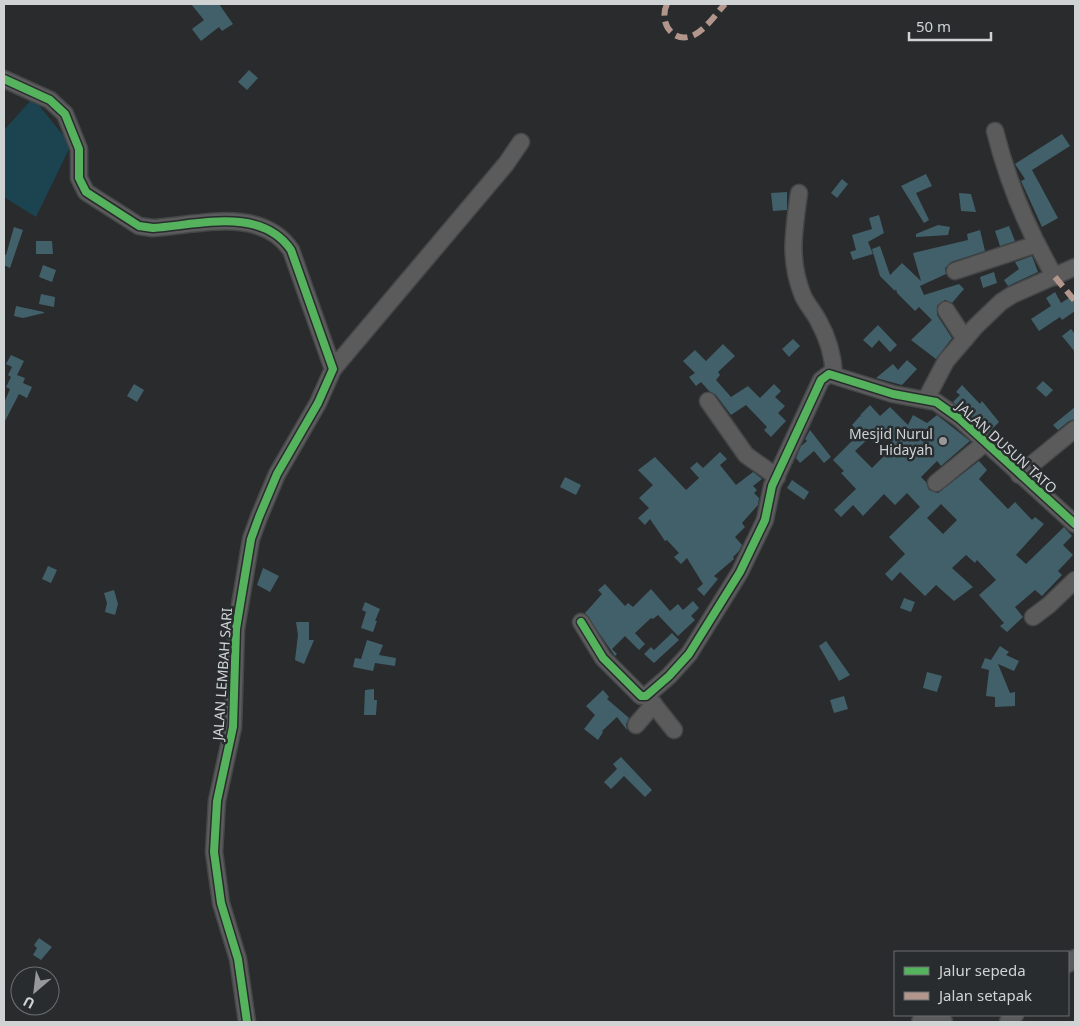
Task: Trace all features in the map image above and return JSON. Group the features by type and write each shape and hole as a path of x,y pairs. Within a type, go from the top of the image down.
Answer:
{"street":[{"path":"4,79 50,100 60,108 69,121 77,143 79,178 86,192 139,226 153,228 243,222 259,224 281,237 291,250 333,369"},
{"path":"995,131 1014,195 1055,277"},
{"name":"JALAN LEMBAH SARI","path":"247,1022 238,959 221,903 214,852 217,800 233,727 237,621 251,539 281,467 318,403 333,369 506,164 521,142"},
{"path":"636,725 650,700 680,665 711,620 740,572 765,520 772,486 822,380 827,375 834,374 832,356 820,323 804,298 793,261 794,228 800,193"},
{"path":"955,271 1037,244"},
{"path":"926,399 941,368 988,313 1006,298 1075,267"},
{"path":"946,310 965,339"},
{"name":"JALAN DUSUN TATO","path":"834,374 893,394 936,402 960,419 1019,475 1075,524"},
{"path":"708,401 746,455 777,477"},
{"path":"1019,475 1075,429"},
{"path":"936,483 985,443"},
{"path":"1032,617 1049,605 1075,580"},
{"path":"581,622 596,649 608,664 641,696 650,700 674,730"},
{"path":"920,1022 928,1016 944,1022"}],"shaded area":[{"path":"33,98 71,145 36,217 4,197 4,130"}],"building":[{"path":"191,4 219,4 233,24 222,31 219,27 201,41 192,29 204,20"},
{"path":"249,70 258,78 247,90 238,82"},
{"path":"1062,134 1070,146 1032,170 1058,218 1042,227 1021,181 1025,179 1015,164"},
{"path":"926,174 932,186 916,193 929,220 924,223 901,186"},
{"path":"842,179 848,184 837,198 831,193"},
{"path":"787,192 787,210 773,211 771,193"},
{"path":"959,193 971,194 976,212 961,211"},
{"path":"879,215 884,233 868,242 873,254 853,260 850,252 856,250 852,235 872,229 869,218"},
{"path":"938,225 950,227 948,235 916,237 916,234"},
{"path":"1009,226 1015,241 1000,246 995,231"},
{"path":"14,227 23,230 10,268 4,265 4,254 6,255"},
{"path":"980,230 985,251 951,262 945,268 946,274 920,286 924,295 959,284 964,289 952,303 945,300 937,306 937,315 952,338 936,359 911,340 932,320 919,307 915,311 897,293 896,289 895,291 880,276 872,249 880,246 890,275 902,263 921,281 913,253 968,240 967,234"},
{"path":"36,241 52,241 53,254 36,254"},
{"path":"1032,256 1038,272 1008,286 1004,280 1019,269 1015,262"},
{"path":"43,265 56,270 52,282 39,277"},
{"path":"994,272 997,283 983,288 980,277"},
{"path":"1055,292 1061,303 1075,294 1075,311 1062,320 1060,317 1039,331 1031,319 1051,306 1046,298"},
{"path":"41,294 55,297 54,307 39,304"},
{"path":"16,306 44,313 23,318 14,316"},
{"path":"878,325 897,345 890,352 879,340 872,348 863,340"},
{"path":"1071,329 1075,334 1075,352 1062,336"},
{"path":"793,339 800,346 789,357 782,349"},
{"path":"723,344 735,356 718,372 720,375 716,380 731,397 748,386 760,398 774,384 781,391 775,397 785,406 778,413 786,421 771,437 764,430 767,427 746,405 731,415 716,395 709,391 701,382 696,386 689,377 695,373 683,361 695,350 706,361"},
{"path":"11,355 24,361 17,375 25,378 23,383 32,387 27,398 19,394 4,423 4,403 10,389 6,387 11,377 8,375 12,367 6,364"},
{"path":"907,360 917,369 902,385 876,378 893,364 898,370"},
{"path":"1043,381 1053,390 1046,397 1036,388"},
{"path":"134,384 144,390 137,402 127,396"},
{"path":"962,385 980,404 982,401 999,422 990,431 992,435 953,402 960,395 956,392"},
{"path":"870,405 880,416 890,407 908,425 913,415 927,423 937,415 970,441 941,466 937,461 921,477 926,482 929,490 938,493 979,461 987,470 979,479 1008,509 1015,502 1032,520 1035,517 1044,524 1016,555 1026,564 1064,527 1072,536 1063,545 1073,555 1058,571 1062,575 1042,596 1035,590 1015,607 1023,617 1007,632 1000,626 1004,623 979,595 996,580 977,560 975,563 966,555 952,568 973,587 954,601 936,585 925,596 900,572 892,581 885,574 905,554 889,537 920,507 907,493 895,505 884,494 863,516 853,505 841,517 834,510 856,489 841,473 844,471 833,460 860,433 852,425 860,416 862,417 860,415","holes":["883,432 895,445 872,468 855,451 869,438 873,442","941,504 957,520 943,534 927,518"]},
{"path":"1075,407 1075,419 1069,421 1058,430 1053,425"},
{"path":"810,430 831,457 824,463 814,451 800,463 796,458 801,446 807,441 805,439"},
{"path":"720,452 727,459 720,465 736,485 753,472 762,479 753,486 757,490 754,493 759,498 758,505 742,523 745,527 735,537 742,545 733,557 734,559 714,576 718,579 704,596 697,589 703,584 687,558 681,564 674,557 679,553 667,540 665,541 650,519 645,525 638,518 649,508 639,498 653,485 638,470 655,457 686,490 699,478 690,468 697,462 703,468"},
{"path":"565,477 581,485 576,495 560,487"},
{"path":"792,480 809,492 804,500 787,488"},
{"path":"48,566 57,570 51,583 42,579"},
{"path":"263,568 279,576 270,592 257,585"},
{"path":"605,584 625,606 628,603 633,607 651,589 670,611 678,604 683,610 693,601 699,608 691,616 695,620 678,636 658,615 653,619 651,618 635,633 645,644 639,650 625,636 612,649 617,654 615,656 585,613 602,594 598,590"},
{"path":"114,590 118,604 115,615 105,612 107,603 104,593"},
{"path":"904,598 915,602 911,612 900,608"},
{"path":"365,602 380,609 373,632 361,628 366,612 362,610"},
{"path":"296,622 309,622 309,640 314,640 304,664 295,660 298,635"},
{"path":"672,633 679,640 654,663 644,654 651,647 654,650"},
{"path":"367,640 383,645 379,655 396,658 395,666 375,663 373,671 353,667 355,658 361,659"},
{"path":"826,641 850,675 839,681 819,646"},
{"path":"1000,646 1009,652 1006,655 1019,661 1014,671 998,664 1010,693 1015,692 1015,706 995,707 995,697 986,696 989,670 981,668 985,658 991,660"},
{"path":"927,672 942,676 937,692 923,688"},
{"path":"374,689 374,700 377,700 376,715 364,715 365,690"},
{"path":"603,690 609,697 607,699 629,718 626,724 627,730 617,717 602,731 598,740 584,729 595,715 586,706"},
{"path":"844,696 848,709 834,713 830,700"},
{"path":"621,757 652,790 645,797 624,776 611,789 604,782 617,769 613,764"},
{"path":"39,938 52,947 41,960 33,955 37,948 34,945"}],"marked path":[{"path":"667,4 664,18 666,24 669,30 680,37 694,35 703,29 725,4"},
{"path":"1055,277 1075,301"}],"cycle path":[{"path":"4,79 50,100 65,114 79,149 79,178 86,192 139,226 153,228 228,221 246,223 263,228 278,236 291,250 333,369 318,403 277,474 259,517 251,539 236,629 233,727 217,801 214,852 221,903 238,959 247,1022"},
{"path":"581,622 603,658 641,696 646,696 669,676 689,654 740,572 765,520 772,486 821,380 829,374 893,394 936,402 960,419 1075,524"}],"place":[{"name":"Mesjid Nurul Hidayah","path":"943,441"}]}
